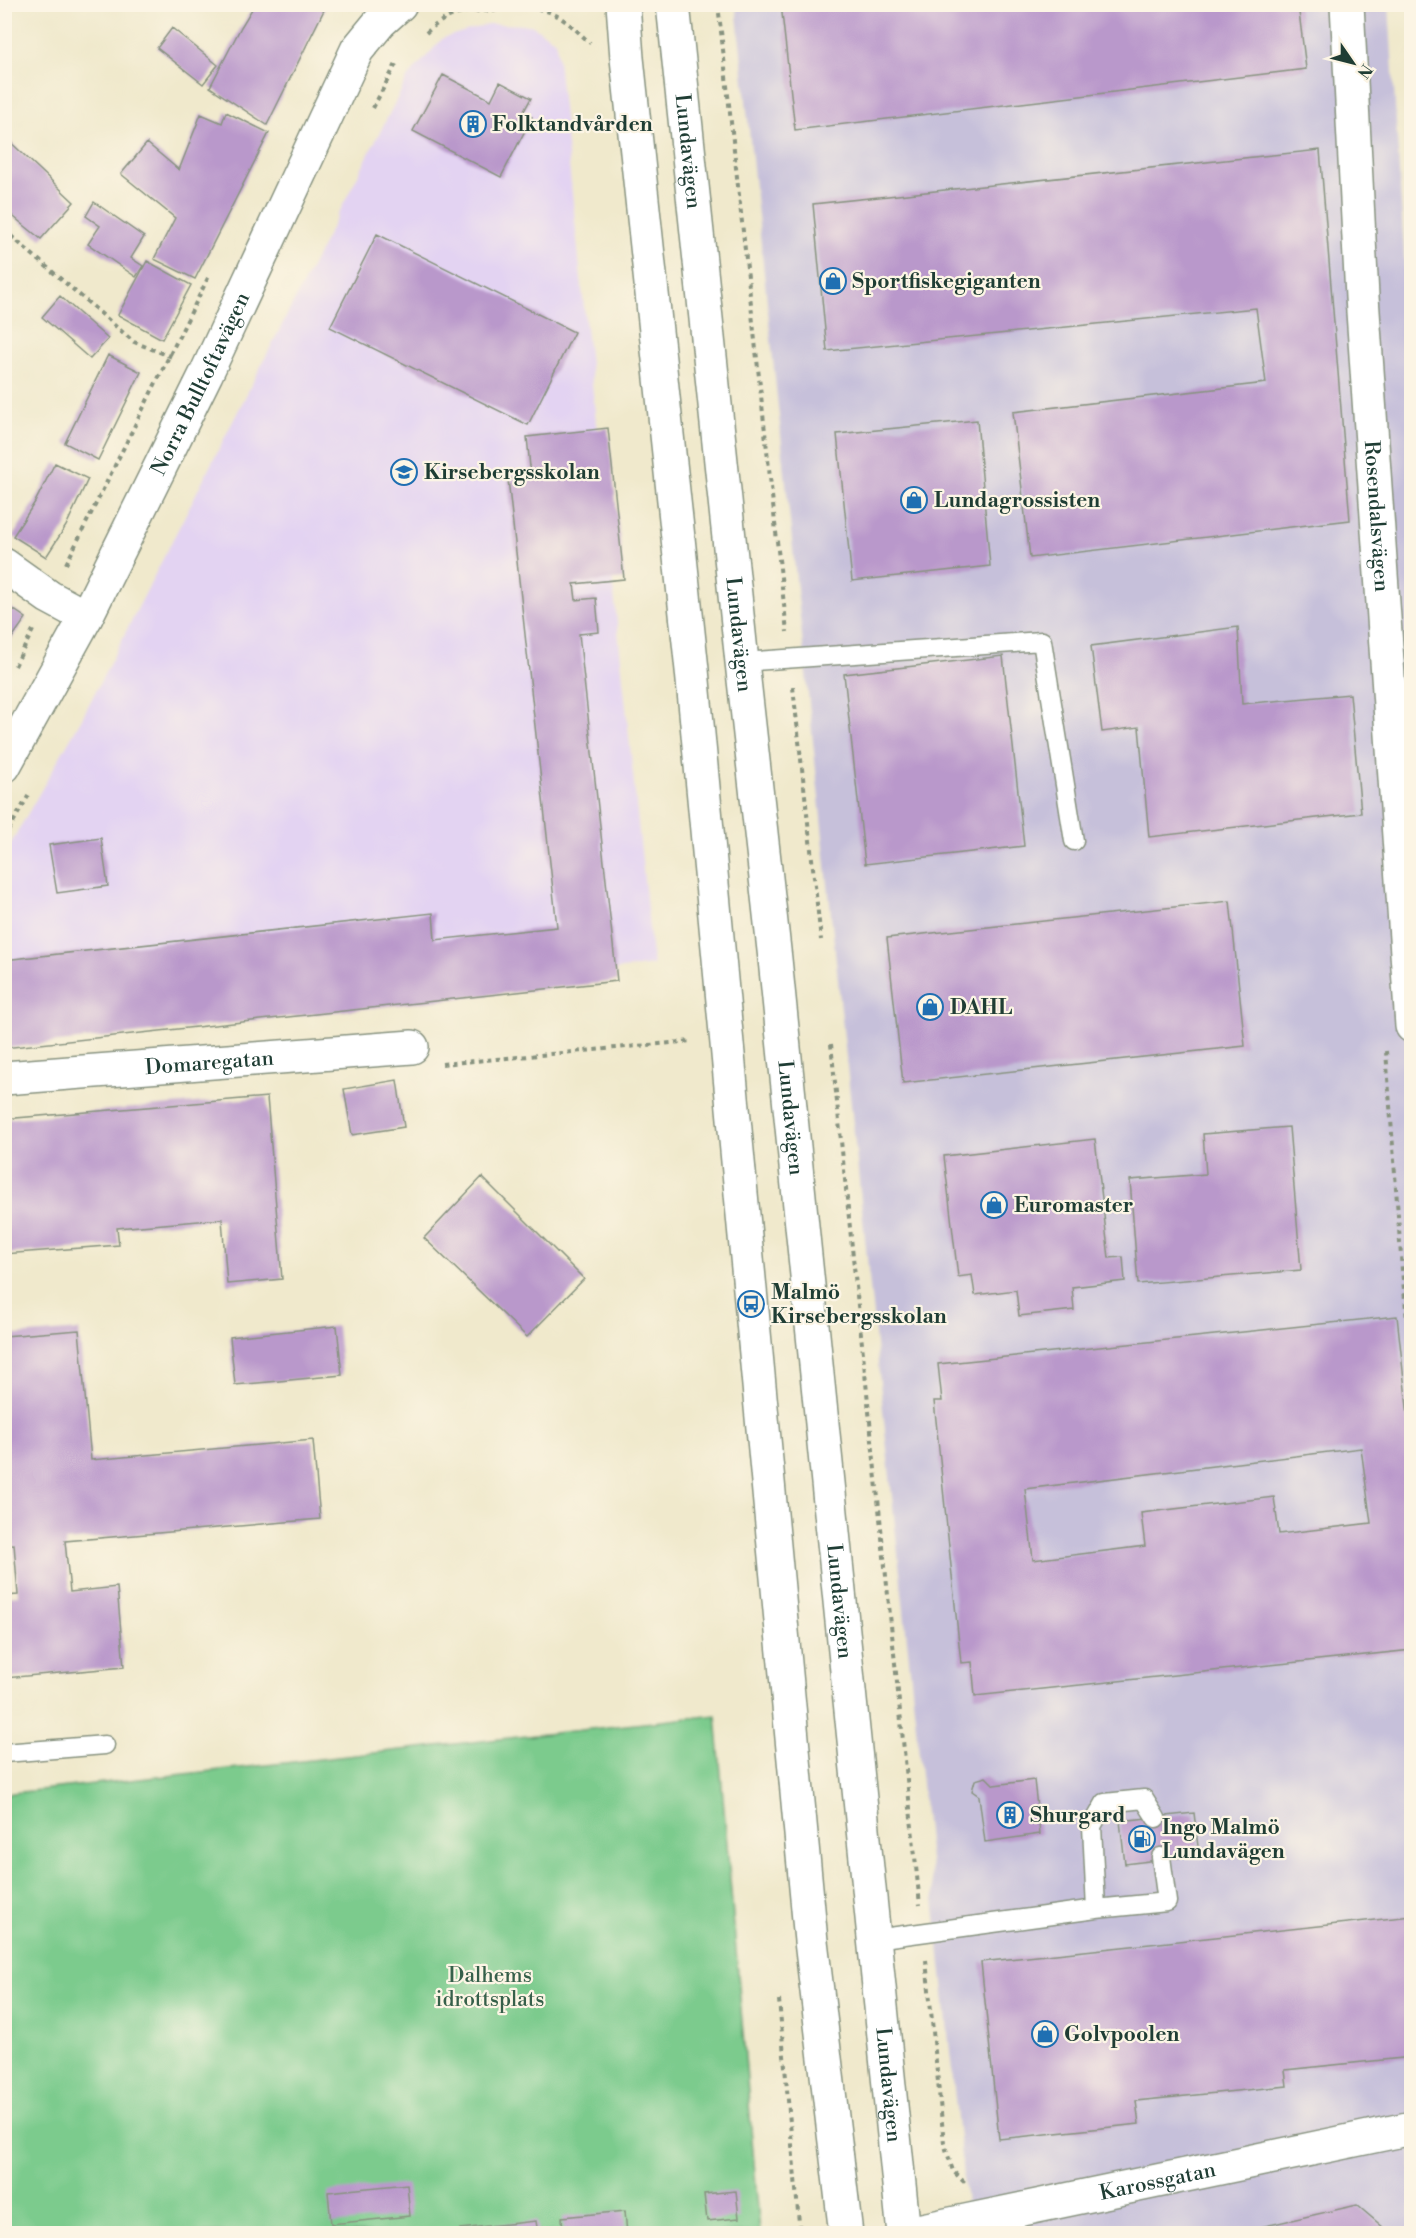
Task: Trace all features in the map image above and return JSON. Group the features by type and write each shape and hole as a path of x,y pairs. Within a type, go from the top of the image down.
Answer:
{"main road":[{"name":"Norra Bulltoftavägen","path":"4,766 86,617 206,374 357,50 380,22 400,4"},
{"path":"623,4 692,670 811,1941 846,2234"},
{"name":"Lundavägen","path":"673,4 775,959 904,2233"},
{"name":"Rosendalsvägen","path":"1347,4 1363,321 1412,1026"},
{"path":"4,565 49,597 86,617"},
{"name":"Domaregatan","path":"4,1078 412,1047"},
{"name":"Karossgatan","path":"904,2233 1412,2128"}],"lane":[{"path":"742,662 1042,641 1074,841"},
{"path":"4,1752 105,1745"},
{"path":"1096,1909 1092,1826 1105,1803 1144,1799 1156,1818"},
{"path":"875,1939 1096,1909 1167,1902 1161,1857"}],"path":[{"path":"718,4 821,940"},
{"path":"423,35 448,17 473,10 529,7 551,13 569,24 590,43"},
{"path":"373,109 399,60"},
{"path":"4,230 134,342 170,356 9,676"},
{"path":"4,838 33,788"},
{"path":"412,1047 442,1064 693,1041"},
{"path":"831,1044 944,2143 953,2171 969,2187"}],"shaded area":[{"path":"736,5 1389,5 1412,386 1411,2233 969,2233"},
{"name":"Kirsebergsskolan","path":"489,24 531,25 556,41 653,965 5,1048 5,854 82,718 408,77 443,38"}],"green space":[{"name":"Dalhems idrottsplats","path":"716,1715 760,2233 5,2233 4,1794"}],"building":[{"path":"255,4 327,4 267,125 210,87"},
{"path":"781,4 1298,4 1306,69 795,130"},
{"path":"172,28 218,65 203,84 157,48"},
{"name":"Folktandvården","path":"443,75 491,100 500,82 531,98 523,113 532,117 501,177 413,131"},
{"path":"226,112 269,133 195,279 154,259 175,218 121,174 147,143 179,170 201,114 222,123"},
{"path":"4,136 74,202 41,239 4,209"},
{"path":"1320,150 1350,520 1030,558 1013,412 1266,383 1256,308 827,351 813,204"},
{"path":"94,202 144,237 131,258 143,266 136,277 88,244 100,226 86,216"},
{"path":"377,234 574,332 528,425 330,327"},
{"path":"147,261 191,285 162,339 118,315"},
{"path":"60,296 108,339 90,359 42,317"},
{"path":"108,355 141,372 98,460 65,443"},
{"name":"Lundagrossisten","path":"977,420 990,566 852,581 837,434"},
{"path":"608,428 624,579 574,584 576,600 596,598 599,632 579,634 617,981 4,1048 4,960 433,913 435,940 557,927 508,479 531,477 527,437"},
{"path":"55,463 88,479 66,526 46,557 13,536 35,502"},
{"path":"4,603 26,618 4,649"},
{"path":"1238,627 1242,704 1350,694 1361,813 1149,837 1139,727 1102,732 1091,646"},
{"path":"1003,656 1024,846 865,864 844,674"},
{"path":"101,838 108,886 57,893 49,845"},
{"path":"1230,901 1245,1046 903,1083 887,938"},
{"path":"397,1080 404,1127 352,1135 344,1089"},
{"path":"267,1097 282,1279 227,1284 222,1219 117,1228 119,1245 4,1254 4,1119"},
{"path":"1289,1127 1301,1270 1138,1284 1130,1180 1206,1174 1203,1134"},
{"path":"1095,1139 1109,1258 1123,1257 1125,1281 1072,1287 1074,1310 1019,1316 1016,1290 975,1295 972,1275 958,1277 944,1156"},
{"path":"482,1177 584,1279 527,1337 424,1238"},
{"path":"1397,1316 1412,1453 1412,1650 975,1696 972,1662 961,1663 934,1401 942,1401 938,1364","holes":["1361,1448 1371,1523 1279,1534 1274,1497 1141,1513 1145,1546 1033,1560 1025,1489"]},
{"path":"337,1326 342,1375 235,1385 230,1337"},
{"path":"79,1330 91,1460 313,1440 320,1519 65,1541 70,1592 117,1587 124,1667 5,1678 5,1596 18,1595 14,1544 4,1545 4,1336"},
{"name":"Shurgard","path":"986,1777 994,1785 1034,1780 1040,1834 985,1842 979,1796 972,1791 975,1780"},
{"path":"1194,1813 1199,1855 1125,1864 1120,1821"},
{"path":"1412,1916 1412,2057 1285,2070 1287,2086 1136,2101 1139,2124 999,2139 981,1962"},
{"path":"407,2184 410,2216 331,2224 328,2192"},
{"path":"736,2191 739,2218 707,2221 704,2194"},
{"path":"1357,2205 1391,2234 1234,2234 1234,2233"},
{"path":"625,2211 627,2234 563,2234 562,2217"},
{"path":"536,2221 538,2234 460,2234 460,2229"}],"place":[{"name":"Folktandvården","path":"473,124"},
{"name":"Sportfiskegiganten","path":"833,281"},
{"name":"Kirsebergsskolan","path":"404,472"},
{"name":"Lundagrossisten","path":"914,500"},
{"name":"DAHL","path":"930,1007"},
{"name":"Euromaster","path":"994,1205"},
{"name":"Malmö Kirsebergsskolan","path":"751,1304"},
{"name":"Shurgard","path":"1010,1815"},
{"name":"Ingo Malmö Lundavägen","path":"1142,1839"},
{"name":"Golvpoolen","path":"1045,2034"}]}
